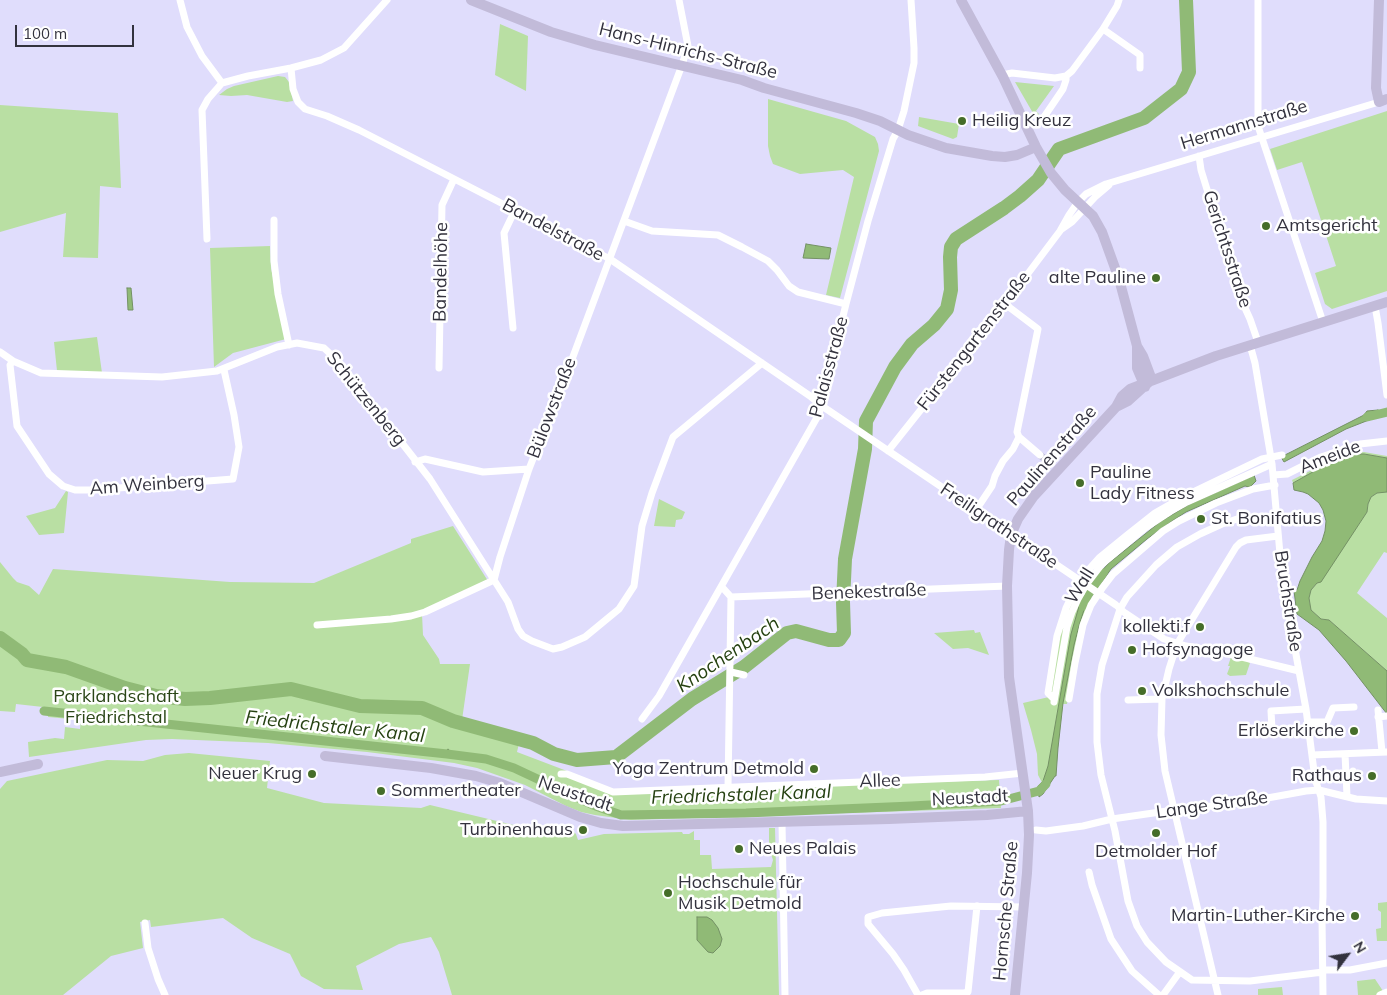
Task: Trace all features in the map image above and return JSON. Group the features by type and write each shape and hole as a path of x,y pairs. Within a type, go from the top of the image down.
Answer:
{"main road":[{"name":"Hans-Hinrichs-Straße","path":"471,0 551,32 595,45 742,80 764,88 880,120 898,130 946,148 992,156 1012,156 1036,147"},
{"path":"961,0 1002,75 1036,147 1051,173 1065,190 1082,204 1098,224 1119,279 1137,346 1136,365 1147,383"},
{"path":"1379,0 1376,88 1383,100"},
{"name":"Paulinenstraße","path":"1023,773 1009,677 1007,586 1009,550 1011,535 1018,519 1055,468 1116,407 1122,396 1130,388 1254,343 1387,302"},
{"name":"Neustadt","path":"325,756 431,768 476,776 500,783 580,817 623,826 899,818 1028,811"},
{"path":"0,772 38,764"},
{"name":"Hornsche Straße","path":"1015,995 1033,830 1028,811 1023,773"}],"street":[{"path":"180,0 186,22 195,42 202,56 222,84"},
{"path":"207,239 202,110 208,99 222,84 248,76 321,60 344,48 387,0"},
{"name":"Bülowstraße","path":"494,580 529,469 682,65 688,46 679,0"},
{"name":"Palaisstraße","path":"642,719 659,696 722,587 822,406 868,221 893,139 904,111 914,64 911,0"},
{"path":"1002,75 1012,72 1055,78 1066,76 1072,71 1104,29 1119,0"},
{"path":"1258,0 1258,126 1323,322"},
{"path":"1104,29 1140,55 1140,68"},
{"name":"Bandelstraße","path":"291,68 293,89 298,102 305,109 328,116 359,130 610,259 822,406"},
{"path":"1044,117 1063,89 1066,76"},
{"name":"Hermannstraße","path":"1082,204 1091,191 1101,186 1383,100"},
{"name":"Gerichtsstraße","path":"1199,156 1201,170 1214,212 1250,319 1254,343"},
{"name":"Bandelhöhe","path":"439,368 442,205 454,179"},
{"name":"Fürstengartenstraße","path":"888,451 1005,304 1060,231 1066,218 1082,204"},
{"path":"513,328 504,234 515,210"},
{"path":"274,220 274,261 278,294 289,345"},
{"path":"624,221 652,231 718,235 768,261 789,286 798,292 846,304"},
{"path":"1005,304 1038,329 1017,432 1019,437 1040,455"},
{"path":"1375,306 1387,395"},
{"name":"Schützenberg","path":"0,352 13,361 41,373 162,377 224,370 276,347 296,343 324,348 332,355 430,479 508,602 522,636 532,642 553,649 585,637 619,609 634,586 642,526 673,437 762,363"},
{"name":"Bruchstraße","path":"1254,343 1255,363 1275,487 1278,536 1288,611 1306,709 1315,779 1321,797 1323,822 1323,995"},
{"name":"Am Weinberg","path":"13,361 10,365 10,372 17,426 49,475 62,486 75,490 102,490 233,479 239,447 224,370"},
{"name":"Freiligrathstraße","path":"822,406 1164,639 1177,644 1221,652 1299,671"},
{"path":"976,510 992,486 999,468 1019,437"},
{"name":"Ameide","path":"1273,475 1288,474 1321,457 1360,444 1387,441"},
{"name":"Wall","path":"1054,702 1048,692 1057,636 1066,608 1075,589 1085,584 1099,558 1133,530 1218,480 1282,455"},
{"path":"415,462 425,459 484,472 529,469"},
{"path":"1070,699 1083,625 1097,592 1113,574 1163,531 1179,521 1216,503 1253,489 1275,487"},
{"path":"1277,516 1237,519 1200,534 1177,547 1156,565 1127,597 1120,609 1102,665 1098,694 1096,742 1128,901 1137,926 1147,942 1179,973 1192,980 1250,981 1323,971 1350,970 1387,963"},
{"path":"1218,995 1216,980 1165,771 1162,744 1162,700 1177,644 1236,547 1246,540 1278,536"},
{"path":"317,625 410,616 425,612 494,580"},
{"name":"Benekestraße","path":"731,597 1007,586"},
{"path":"722,587 731,597 728,787"},
{"path":"730,672 744,675"},
{"path":"1128,700 1162,700"},
{"path":"1308,722 1327,722 1333,708 1354,707"},
{"path":"1272,729 1272,710 1306,709"},
{"path":"1312,755 1384,752 1378,714 1387,716"},
{"path":"1345,754 1351,772 1347,796"},
{"name":"Allee","path":"561,774 567,774 613,792 985,777 1023,773"},
{"name":"Lange Straße","path":"1033,830 1045,831 1083,826 1112,819 1240,803 1306,791 1319,790 1356,799 1387,801"},
{"path":"782,822 785,995"},
{"path":"1089,872 1111,939 1132,971 1159,995"},
{"path":"977,906 968,992 964,993 927,993 920,995 893,954 868,924 868,917 882,913 919,909 951,906 977,906 1024,908"},
{"path":"145,923 148,948 165,995"},
{"path":"1163,995 1179,973"},
{"path":"1380,995 1387,992"}],"green space":[{"path":"500,24 528,36 526,91 495,75"},
{"path":"278,76 285,77 289,82 293,101 287,102 247,95 219,95 234,86"},
{"path":"1015,82 1054,86 1036,111 1039,114 1037,120"},
{"path":"768,99 846,121 875,137 878,144 879,151 840,298 826,295 854,177 843,170 800,174 773,164 768,146"},
{"path":"0,105 118,113 121,188 100,186 98,258 63,257 66,213 0,232"},
{"path":"1387,111 1387,291 1332,309 1325,304 1315,273 1336,266 1302,162 1277,170 1270,149"},
{"path":"919,117 959,124 957,137 953,139 918,126"},
{"path":"270,246 271,268 286,339 233,353 214,367 210,248"},
{"path":"97,337 102,373 57,371 54,342"},
{"path":"1364,452 1387,456 1387,458 1355,454 1327,464 1293,483 1292,480 1338,457"},
{"path":"66,491 68,492 64,533 39,535 26,516 55,508"},
{"path":"1387,492 1387,553 1384,552 1357,593 1387,618 1387,671 1329,620 1321,619 1311,610 1309,598 1311,590 1367,512 1371,497 1377,493"},
{"path":"659,499 685,512 682,519 676,520 675,527 654,526"},
{"name":"Parklandschaft Friedrichstal","path":"453,526 488,581 422,614 423,635 439,659 440,664 470,664 462,720 521,735 517,752 613,791 999,780 1001,808 631,820 581,812 525,785 477,768 454,763 367,752 268,743 172,739 146,740 29,757 28,742 55,738 64,739 65,727 80,729 81,720 48,717 48,714 43,713 43,707 16,704 15,712 0,711 0,562 17,582 29,586 39,595 53,569 230,582 314,583 411,543 411,539"},
{"path":"1078,589 1093,599 1071,679 1067,704 1063,704 1056,776 1046,790 1038,775 1037,754 1023,703 1049,697 1060,636 1068,610"},
{"path":"974,630 975,633 980,632 989,655 968,648 953,649 934,633"},
{"path":"1231,657 1243,659 1250,663 1246,675 1230,676 1227,674"},
{"path":"189,753 270,761 267,788 324,803 421,808 430,805 522,827 567,833 567,830 573,831 578,840 604,834 682,832 683,834 689,834 694,831 694,840 700,840 700,855 711,855 712,869 771,867 773,860 771,854 769,854 769,828 775,828 779,995 452,995 439,952 431,937 399,944 356,966 363,990 324,989 301,976 290,954 252,938 223,918 151,927 150,920 140,922 143,948 111,956 63,995 0,995 0,789 7,781 107,760 143,761 165,755"},
{"path":"1387,902 1387,941 1377,941 1376,929 1381,928 1381,912 1378,910 1378,903"},
{"path":"1375,979 1383,991 1376,995 1358,995 1357,981"},
{"path":"1282,987 1283,995 1258,995 1258,989"}],"shaded area":[{"path":"806,244 831,248 829,259 803,258"},
{"path":"127,288 131,288 133,310 128,310"},
{"path":"1378,410 1379,416 1346,429 1284,462 1281,457 1364,415 1367,411"},
{"path":"1355,454 1387,458 1387,492 1377,493 1371,497 1367,512 1321,582 1317,583 1311,590 1309,598 1311,610 1321,619 1329,620 1387,671 1387,714 1319,630 1297,614 1294,591 1297,590 1312,557 1322,541 1326,521 1319,503 1308,494 1294,490 1293,483 1327,464"},
{"path":"1254,475 1256,481 1251,486 1245,486 1186,512 1172,521 1111,569 1100,585 1093,580 1109,563 1160,522 1190,504"},
{"path":"1084,593 1091,598 1084,610 1074,645 1063,703 1056,776 1039,797 1038,786 1043,781 1048,766 1071,634"},
{"path":"697,917 707,917 718,928 722,939 720,946 713,953 708,952 697,940"}],"waterway":[{"name":"Knochenbach","path":"0,638 27,660 66,667 125,688 156,696 185,699 210,698 291,689 360,706 422,708 453,721 533,743 554,754 577,760 616,757 692,699 744,667 787,633 796,631 829,640 839,640 844,633 845,559 865,449 866,421 895,367 912,344 934,325 947,309 951,290 951,247 956,239 1004,208 1038,180 1059,149 1144,118 1181,89 1189,72 1186,0"},
{"path":"1367,417 1387,412"},
{"name":"Friedrichstaler Kanal","path":"1083,606 1103,573"},
{"name":"Friedrichstaler Kanal","path":"44,711 486,759 514,768 593,805 621,815 746,813 1001,801 1039,791 1046,784"},
{"name":"Friedrichstaler Kanal","path":"447,754 448,750"}],"tunnel":[{"path":"1040,455 1052,465"}],"place":[{"name":"Heilig Kreuz","path":"962,121"},
{"name":"Amtsgericht","path":"1266,226"},
{"name":"alte Pauline","path":"1156,278"},
{"name":"Pauline Lady Fitness","path":"1080,483"},
{"name":"St. Bonifatius","path":"1201,519"},
{"name":"kollekti.f","path":"1200,627"},
{"name":"Hofsynagoge","path":"1132,650"},
{"name":"Volkshochschule","path":"1142,691"},
{"name":"Erlöserkirche","path":"1354,731"},
{"name":"Yoga Zentrum Detmold","path":"814,769"},
{"name":"Neuer Krug","path":"312,774"},
{"name":"Rathaus","path":"1372,776"},
{"name":"Sommertheater","path":"381,791"},
{"name":"Turbinenhaus","path":"583,830"},
{"name":"Detmolder Hof","path":"1156,833"},
{"name":"Neues Palais","path":"739,849"},
{"name":"Hochschule für Musik Detmold","path":"668,893"},
{"name":"Martin-Luther-Kirche","path":"1355,916"}]}
